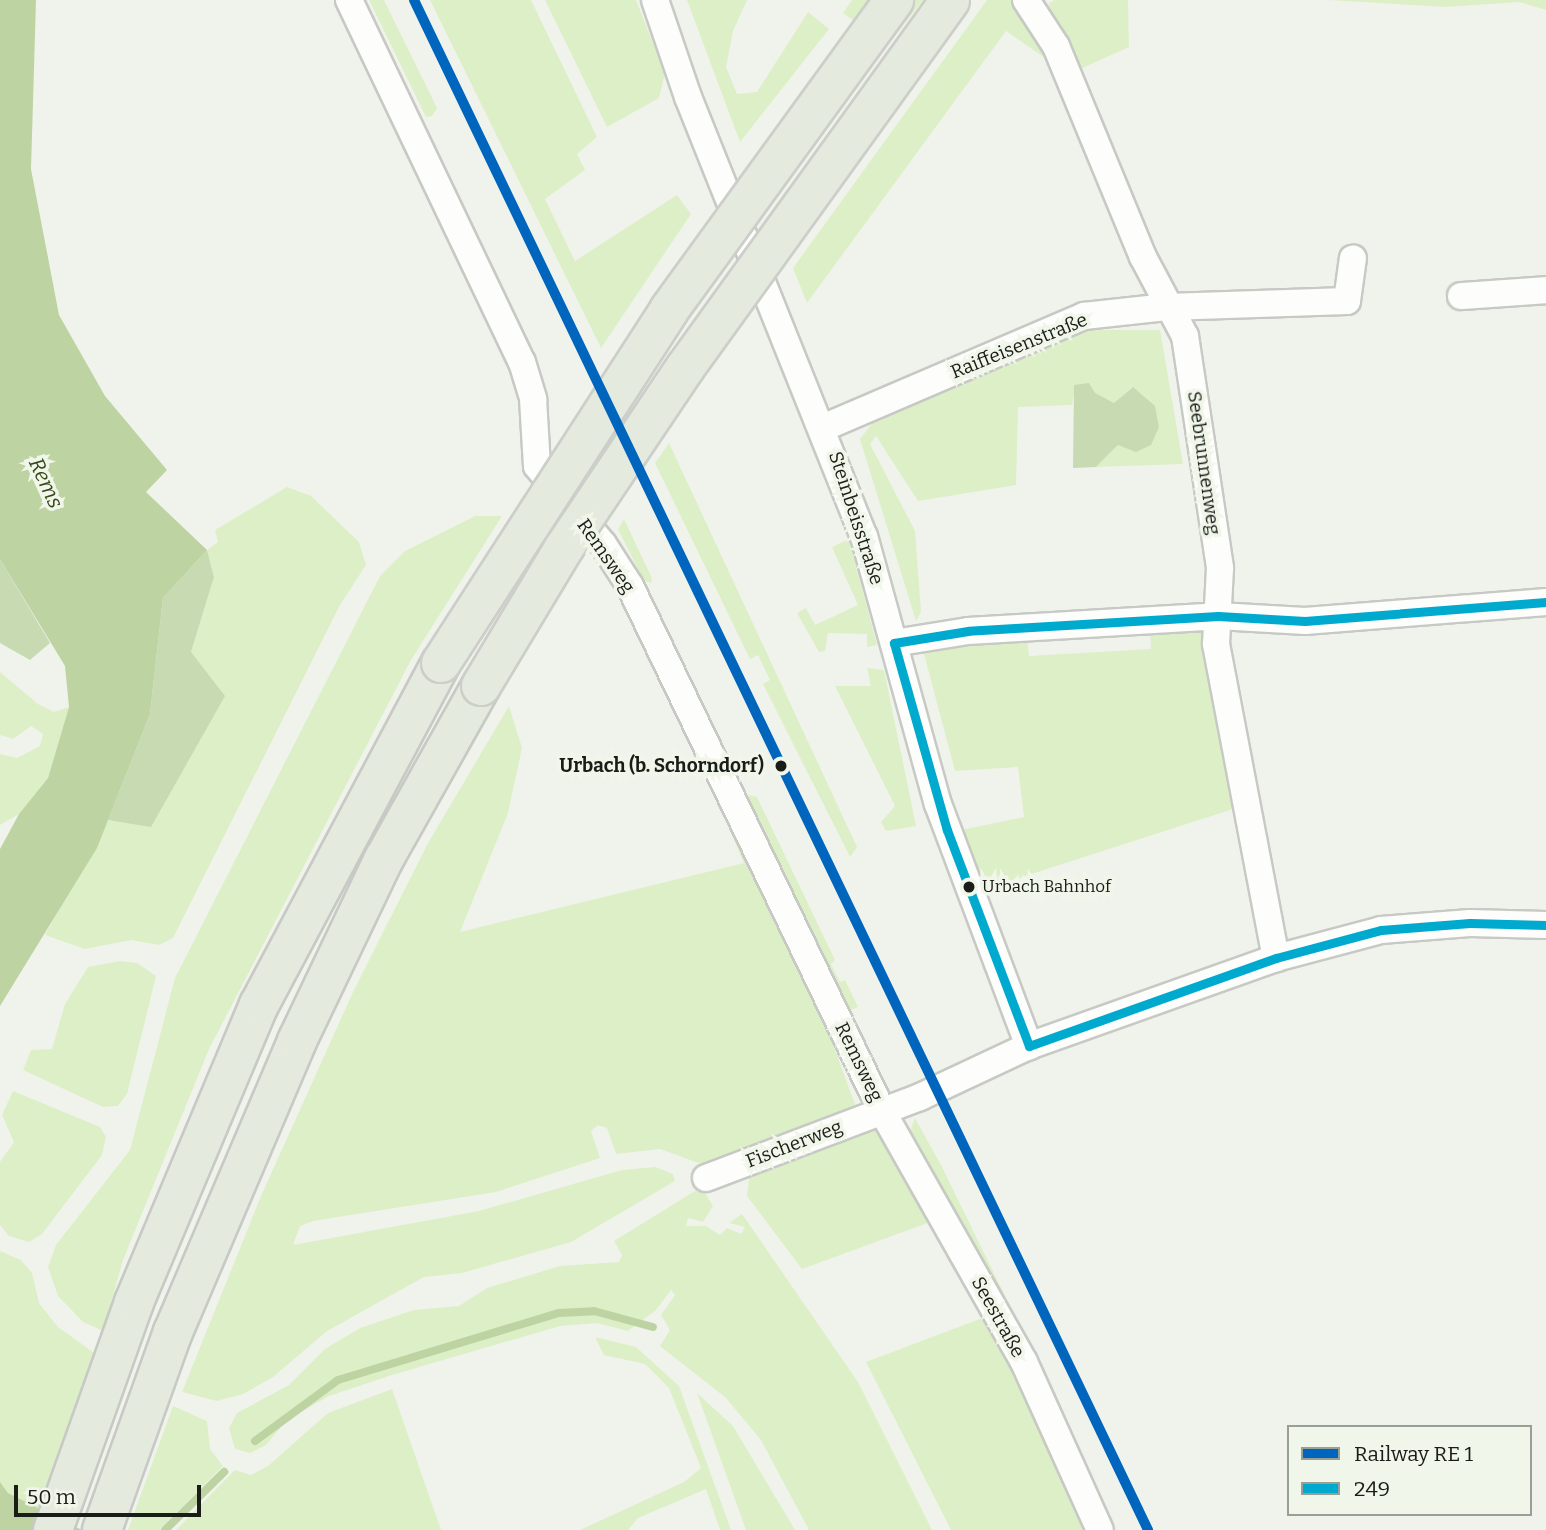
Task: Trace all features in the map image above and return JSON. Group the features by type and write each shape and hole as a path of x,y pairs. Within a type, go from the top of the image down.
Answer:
{"highway":[{"path":"53,1530 134,1302 259,1005 440,663 669,310 894,0"},
{"path":"102,1530 173,1332 297,1041 384,859 481,686 564,548 685,368 950,0"}],"street":[{"name":"Remsweg","path":"349,0 522,362 533,400 537,466 603,544 630,586 882,1111"},
{"name":"Steinbeisstraße","path":"655,0 688,97 825,427 864,536 947,830 1029,1046"},
{"name":"Seebrunnenweg","path":"1026,0 1061,57 1167,307 1185,336 1220,568 1216,644 1235,760 1276,958"},
{"name":"Raiffeisenstraße","path":"825,427 1084,316 1167,307 1347,301 1353,258"},
{"path":"1461,296 1546,290"},
{"path":"894,643 968,631 1218,616 1305,621 1546,602"},
{"name":"Fischerweg","path":"706,1178 882,1111 1029,1046 1276,958 1381,930 1470,923 1546,925"},
{"name":"Seestraße","path":"882,1111 1024,1362 1100,1530"}],"shaded area":[{"path":"369,0 384,0 437,108 432,116 426,117"},
{"path":"430,0 531,0 597,137 577,154 585,170 545,199 575,261 677,195 691,214 601,348"},
{"path":"545,0 636,0 665,73 659,98 607,127"},
{"path":"687,0 747,0 733,31 726,67 737,94 757,92 808,12 829,29 740,142"},
{"path":"852,0 923,0 888,45 843,13"},
{"path":"987,0 1015,0 1058,67 1006,31 807,303 793,268"},
{"path":"1055,0 1128,0 1129,47 1076,71 1048,18 1049,3"},
{"path":"1328,0 1546,0 1546,10 1519,2 1446,7"},
{"path":"1085,330 1160,330 1183,464 1096,467 1118,445 1132,387 1115,403 1075,386 1072,405 1018,407 1016,485 918,501 876,436 870,444 915,531 921,612 916,621 860,439 876,418"},
{"path":"1089,383 1095,393 1114,403 1133,387 1155,406 1159,427 1151,445 1136,452 1118,445 1096,467 1073,468 1074,385"},
{"path":"669,443 857,847 850,857 763,684 770,680 758,655 750,659 655,463"},
{"path":"287,487 311,496 359,542 366,565 340,605 173,938 159,945 131,940 85,949 45,935 108,820 152,826 191,652 214,577 207,550 218,542 215,530"},
{"path":"475,516 502,516 411,660 209,1049 123,1260 103,1331 83,1322 58,1296 48,1267 56,1245 130,1150 175,978 380,576 405,551"},
{"path":"624,519 652,583 644,581 618,529"},
{"path":"849,539 877,645 867,647 867,634 828,633 825,651 819,652 797,613 806,608 815,625 858,605 832,547"},
{"path":"207,550 214,577 191,652 225,696 151,827 108,820 150,714 163,598"},
{"path":"0,559 50,643 30,660 0,643"},
{"path":"1200,628 1233,809 985,889 961,830 1024,817 1018,767 955,771 924,654 934,645 1027,637 1029,656 1151,649 1150,629"},
{"path":"867,668 884,670 916,826 886,831 881,822 895,806 835,686 871,686"},
{"path":"0,672 38,704 54,712 69,707 48,778 19,814 0,825 0,754 17,758 40,746 43,734 31,726 13,739 0,735"},
{"path":"509,706 522,748 508,813 460,932 744,863 734,840 744,836 818,1004 862,1123 875,1118 933,1221 802,1269 747,1196 750,1170 704,1165 660,1149 616,1154 607,1128 598,1125 591,1131 600,1158 496,1192 313,1221 300,1226 293,1245 479,1211 622,1170 655,1167 673,1174 675,1181 571,1242 462,1273 424,1277 327,1331 273,1377 243,1394 217,1401 182,1392 261,1196 353,992 428,843"},
{"path":"749,795 757,797 835,960 831,964 840,982 845,980 858,1007 849,1011 746,802"},
{"path":"120,961 137,963 156,976 127,1094 118,1106 103,1107 23,1070 31,1050 52,1049 65,1004 88,967"},
{"path":"13,1091 100,1127 106,1137 102,1155 42,1234 29,1242 9,1236 0,1225 0,1162 14,1142 2,1115"},
{"path":"915,1118 942,1167 1031,1349 909,1133"},
{"path":"695,1191 705,1193 713,1206 703,1222 688,1218 686,1226 706,1226 720,1235 727,1228 741,1234 745,1227 729,1223 742,1214 858,1382 932,1530 809,1530 761,1440 726,1398 660,1346 670,1330 661,1315 675,1295 671,1290 656,1310 628,1331 597,1323 560,1326 392,1375 329,1396 287,1420 266,1445 250,1453 235,1449 229,1428 237,1413 289,1385 325,1349 360,1328 414,1310 459,1306 487,1288 560,1266 619,1262 622,1255 614,1241"},
{"path":"0,1251 21,1260 32,1273 39,1303 58,1327 97,1355 42,1512 8,1493 0,1482"},
{"path":"985,1317 1018,1373 1095,1530 951,1530 866,1362"},
{"path":"595,1337 636,1347 679,1386 731,1530 720,1530 706,1489 638,1518 628,1530 580,1530 684,1482 701,1468 669,1388 645,1364 604,1355"},
{"path":"392,1389 441,1530 176,1530 235,1470 251,1475 268,1466 328,1413"},
{"path":"697,1393 733,1426 795,1530 746,1530"},
{"path":"173,1406 207,1421 210,1449 223,1466 159,1530 128,1530"}],"water":[{"name":"Rems","path":"0,0 36,0 31,169 59,315 105,396 167,470 146,492 207,550 163,598 150,714 97,848 0,1006 0,849 19,814 48,778 69,707 65,666 0,559"},
{"path":"0,1482 8,1493 82,1530 0,1530"}],"waterway":[{"path":"255,1441 338,1380 559,1313 594,1311 653,1327"},
{"path":"165,1530 224,1472"}],"transit line":[{"path":"414,0 1148,1530"},
{"name":"249","path":"1546,602 1305,621 1218,616 968,631 894,643 947,830 1029,1046 1276,958 1381,930 1470,923 1546,925"}],"place":[{"name":"Urbach (b. Schorndorf)","path":"781,766"},
{"name":"Urbach Bahnhof","path":"969,887"}]}
